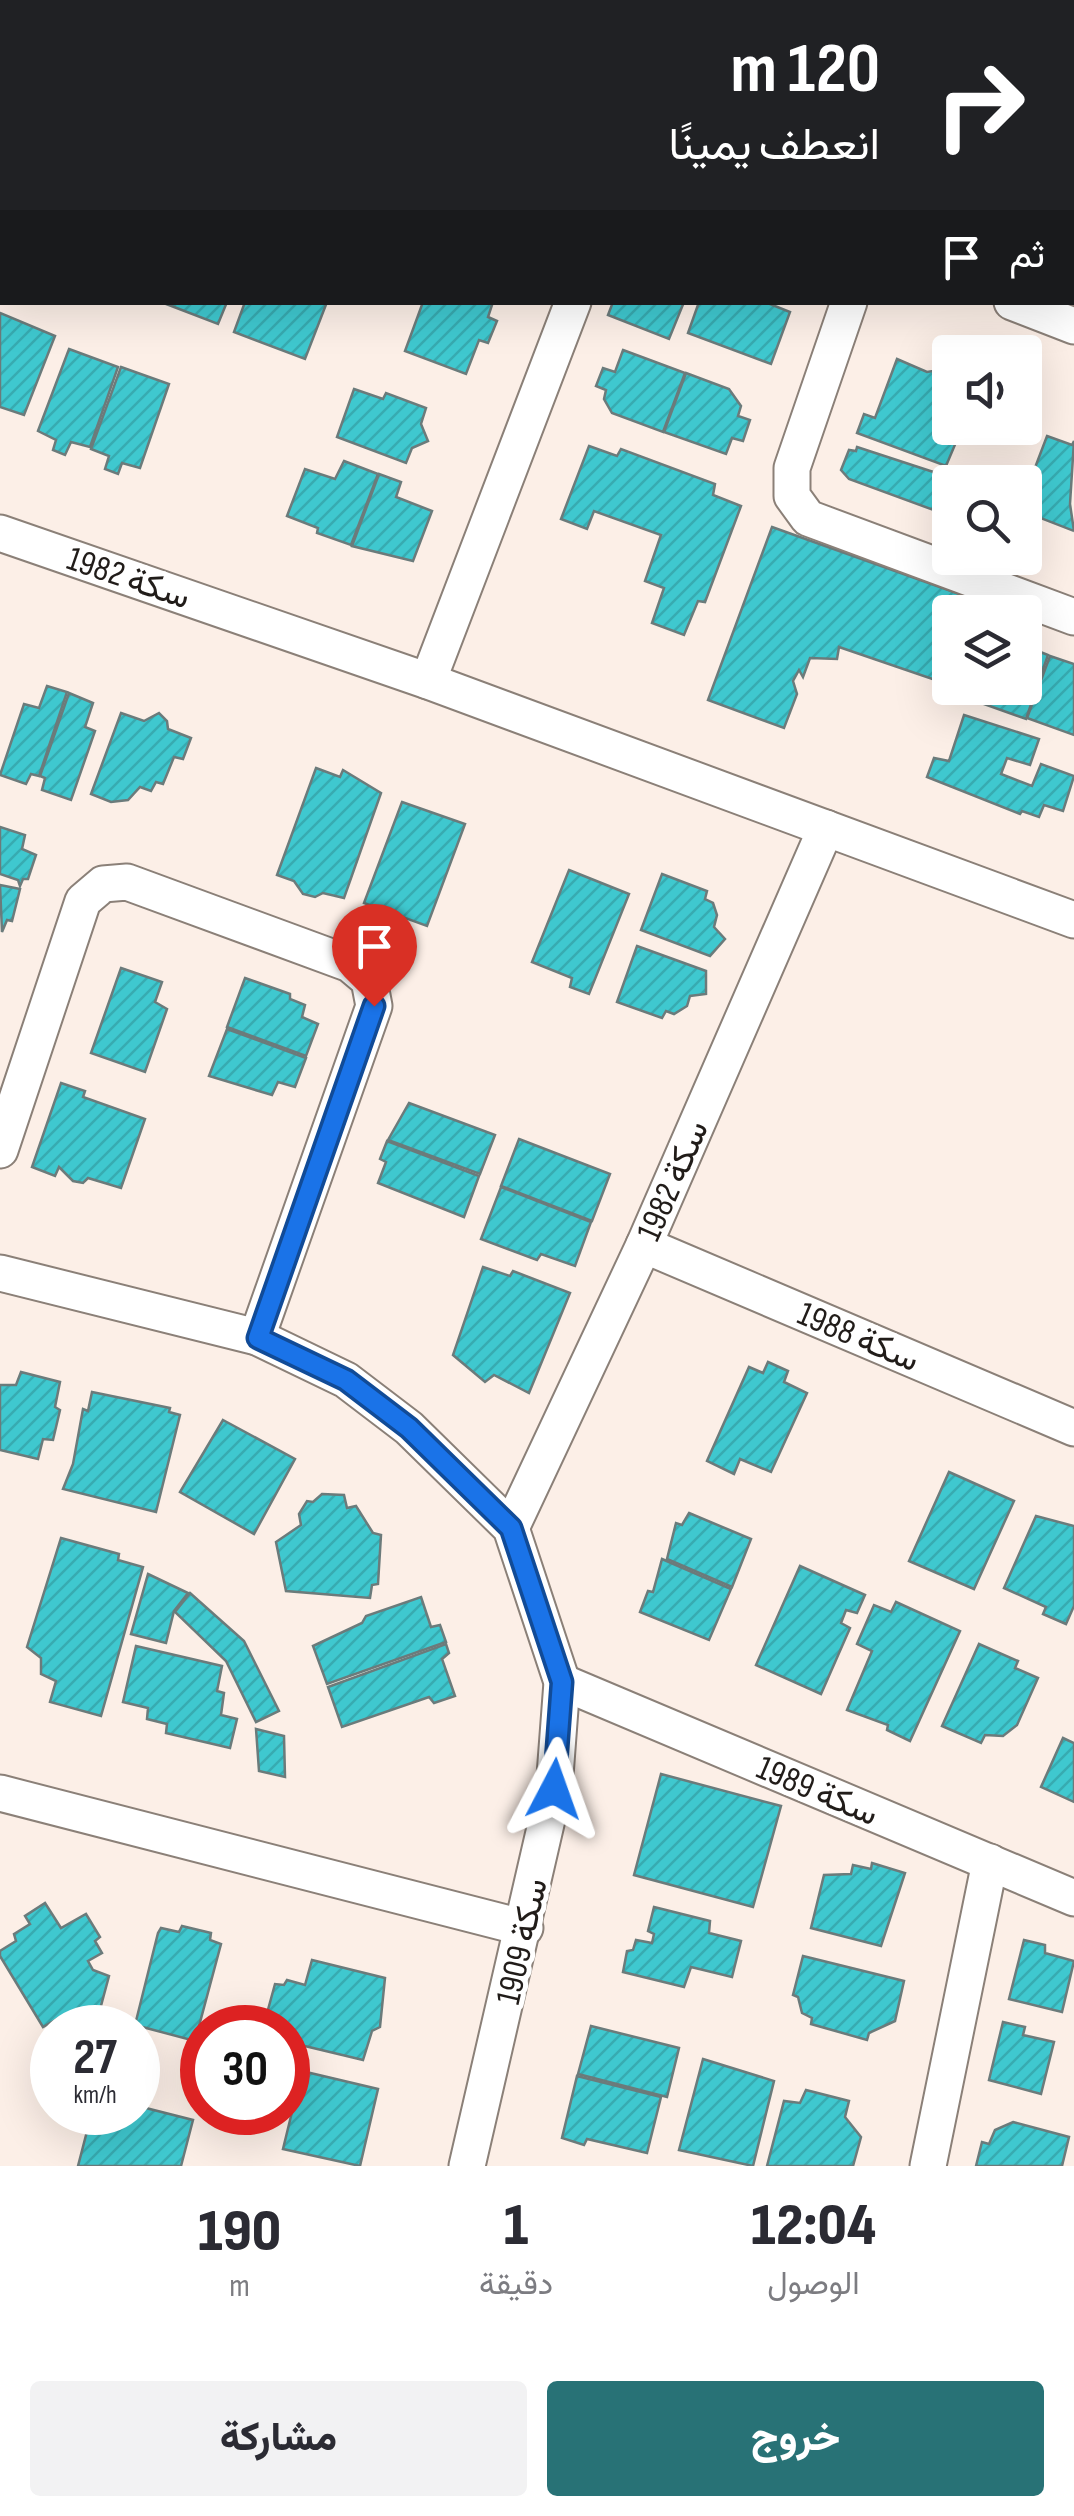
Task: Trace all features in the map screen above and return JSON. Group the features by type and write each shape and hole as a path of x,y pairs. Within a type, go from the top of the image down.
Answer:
{"street":[{"path":"428,680 573,305"},
{"path":"848,305 792,468 792,496 808,518 1074,617"},
{"path":"1020,305 1074,326"},
{"name":"سكة 1982","path":"0,533 428,680 1074,920"},
{"name":"سكة 1982","path":"511,1528 644,1244 826,828"},
{"path":"0,1150 83,902 103,884 127,882 350,964 369,980 374,1006 258,1338"},
{"name":"سكة 1988","path":"644,1244 1074,1428"},
{"name":"سكة 1909","path":"0,1273 258,1338 346,1380 409,1428 511,1528 562,1682 554,1789 525,1928 466,2166"},
{"name":"سكة 1989","path":"562,1682 1074,1898"},
{"path":"0,1793 525,1928"},
{"path":"928,2166 990,1862"}],"building":[{"path":"169,305 226,305 218,324"},
{"path":"244,305 326,305 305,359 234,332"},
{"path":"422,305 492,305 488,317 497,321 488,343 479,340 466,374 405,351"},
{"path":"612,305 683,305 669,339 608,315"},
{"path":"698,305 772,305 790,312 771,364 688,333"},
{"path":"0,313 55,336 24,415 0,407"},
{"path":"69,349 118,367 90,447 71,442 65,455 53,450 56,440 38,431"},
{"path":"623,350 685,373 663,432 612,413 604,399 606,390 596,386 603,368 615,372"},
{"path":"897,359 932,371 932,445 955,445 946,465 857,433 864,414 875,418"},
{"path":"121,367 169,384 140,468 122,463 118,474 105,469 109,456 91,449"},
{"path":"686,373 729,389 741,406 738,416 750,420 743,441 732,438 726,454 664,432"},
{"path":"354,389 383,399 386,393 426,408 421,424 428,441 412,448 406,463 337,437"},
{"path":"1047,436 1072,445 1074,441 1070,504 1074,531 1042,519 1042,465 1036,465"},
{"path":"589,446 617,456 621,449 715,484 713,495 741,506 705,602 698,601 684,635 652,623 664,588 645,581 661,535 594,511 587,529 561,519"},
{"path":"857,447 932,472 932,509 849,479 841,470 849,450 856,451"},
{"path":"344,461 378,474 351,545 317,533 318,528 287,516 305,469 335,479"},
{"path":"379,474 401,482 396,497 432,511 413,561 352,546"},
{"path":"772,527 962,595 932,595 932,679 839,647 837,659 810,658 803,677 799,670 793,681 797,694 784,728 708,700"},
{"path":"1050,656 1074,664 1074,735 1027,718 1032,705 1042,705 1042,678"},
{"path":"47,686 67,692 39,776 31,774 26,784 0,775 24,704 39,708"},
{"path":"69,693 93,703 85,727 95,731 71,800 42,790 45,778 40,776"},
{"path":"987,705 1031,705 1026,719"},
{"path":"121,713 144,721 159,713 167,721 168,729 191,738 183,759 174,757 163,784 156,782 151,791 140,787 128,800 111,802 91,794"},
{"path":"964,715 1039,739 1030,765 1007,758 1001,774 1032,786 1041,764 1074,776 1063,811 1044,805 1039,817 1022,811 1020,814 927,777 934,758 949,761"},
{"path":"316,768 340,777 343,770 381,793 344,898 303,894 294,881 277,875"},
{"path":"402,802 465,824 427,926 364,903"},
{"path":"0,827 25,835 22,849 36,855 28,879 23,879 20,886 18,880 0,874"},
{"path":"569,870 629,894 589,994 570,987 572,978 532,962"},
{"path":"662,874 707,891 705,899 713,903 717,915 714,927 725,939 710,956 641,930"},
{"path":"0,885 20,889 12,921 7,920 2,932"},
{"path":"637,946 706,971 706,994 690,996 687,1006 674,1014 666,1011 662,1018 617,1002"},
{"path":"121,968 162,982 155,1002 167,1009 145,1072 91,1053"},
{"path":"245,978 290,994 290,999 305,1005 302,1017 318,1024 306,1056 227,1027"},
{"path":"227,1029 306,1058 295,1087 278,1082 272,1095 209,1076"},
{"path":"61,1083 85,1091 83,1097 145,1119 121,1188 88,1178 83,1183 73,1181 59,1167 55,1176 32,1167"},
{"path":"409,1103 495,1135 480,1174 388,1140"},
{"path":"519,1139 610,1174 592,1221 501,1186"},
{"path":"387,1141 479,1176 464,1217 378,1183 386,1162 380,1159"},
{"path":"501,1187 591,1222 575,1266 541,1254 537,1260 481,1239"},
{"path":"483,1267 510,1276 513,1271 570,1293 529,1393 494,1375 485,1382 453,1355"},
{"path":"768,1362 788,1371 784,1382 807,1393 771,1472 740,1459 734,1474 707,1461 749,1367 763,1373"},
{"path":"21,1372 60,1382 55,1407 60,1410 53,1440 43,1439 38,1459 0,1450 0,1385 16,1385"},
{"path":"92,1392 170,1408 169,1412 180,1415 156,1512 63,1489 73,1464 83,1409 88,1411"},
{"path":"223,1420 295,1459 254,1534 180,1492"},
{"path":"949,1472 1014,1501 974,1589 909,1561"},
{"path":"322,1494 344,1495 347,1508 356,1506 373,1533 381,1535 378,1584 372,1585 370,1598 286,1591 276,1542 301,1525 299,1514 307,1501 313,1502"},
{"path":"689,1513 751,1539 732,1587 667,1559 676,1523 682,1525"},
{"path":"1036,1516 1074,1526 1074,1606 1066,1624 1043,1614 1046,1607 1004,1588"},
{"path":"61,1538 119,1554 118,1560 143,1567 101,1716 50,1702 56,1681 41,1674 41,1658 27,1647"},
{"path":"662,1559 731,1589 709,1640 640,1612 648,1591 653,1592"},
{"path":"800,1566 865,1595 857,1613 846,1610 841,1623 850,1628 821,1694 756,1665"},
{"path":"148,1574 188,1593 174,1611 166,1643 131,1634"},
{"path":"190,1593 244,1641 279,1711 256,1722 226,1661 175,1612"},
{"path":"421,1597 431,1627 440,1625 446,1642 327,1684 313,1646 362,1623 366,1616"},
{"path":"896,1602 960,1631 910,1741 887,1730 888,1725 847,1710 872,1651 857,1644 874,1605 891,1612"},
{"path":"446,1644 449,1653 442,1659 455,1696 434,1703 429,1697 342,1727 328,1687"},
{"path":"979,1644 1018,1661 1015,1668 1038,1678 1017,1725 1003,1736 985,1735 981,1743 942,1726"},
{"path":"136,1646 222,1666 217,1691 224,1693 221,1715 237,1719 230,1748 166,1733 167,1724 147,1719 148,1708 123,1702"},
{"path":"256,1729 284,1736 285,1777 259,1771"},
{"path":"1063,1738 1074,1743 1074,1802 1041,1787"},
{"path":"661,1774 781,1806 753,1907 634,1875"},
{"path":"872,1863 905,1873 881,1946 811,1928 824,1875 851,1874 853,1865 871,1869"},
{"path":"45,1903 61,1928 86,1914 100,1937 95,1941 102,1953 88,1961 93,1970 109,1976 101,2005 30,2006 0,1956 0,1951 16,1941 14,1934 30,1924 25,1916"},
{"path":"654,1907 710,1921 709,1933 741,1941 732,1977 691,1967 684,1987 623,1972 627,1951 633,1950 636,1940 652,1943 654,1934 648,1931"},
{"path":"182,1926 211,1933 210,1940 221,1944 205,2005 180,2005 180,2037 160,2032 160,2005 140,2005 158,1933 161,1928 179,1932"},
{"path":"1024,1940 1045,1945 1045,1953 1074,1961 1062,2012 1009,1999"},
{"path":"803,1956 904,1981 895,2021 869,2033 867,2040 811,2024 812,2018 802,2013 798,1997 793,1995"},
{"path":"312,1960 385,1978 380,2027 372,2031 363,2060 310,2047 310,2005 269,2005 275,1984 284,1985 287,1980 305,1985"},
{"path":"1003,2022 1025,2027 1023,2035 1054,2042 1041,2094 989,2080"},
{"path":"591,2026 679,2048 667,2097 578,2074"},
{"path":"703,2059 774,2081 753,2166 679,2150"},
{"path":"310,2073 378,2089 360,2166 283,2149 286,2135 310,2135"},
{"path":"577,2076 661,2097 647,2153 587,2139 584,2145 562,2138"},
{"path":"806,2090 849,2101 845,2117 861,2137 853,2166 767,2166 784,2101 800,2103"},
{"path":"160,2112 180,2117 180,2135 189,2135 181,2166 78,2166 86,2135 160,2135"},
{"path":"1013,2122 1069,2137 1062,2166 976,2166 982,2142 989,2144 995,2130"}],"route":[{"path":"374,1006 258,1338 346,1380 409,1428 511,1528 562,1682 554,1789"}]}
